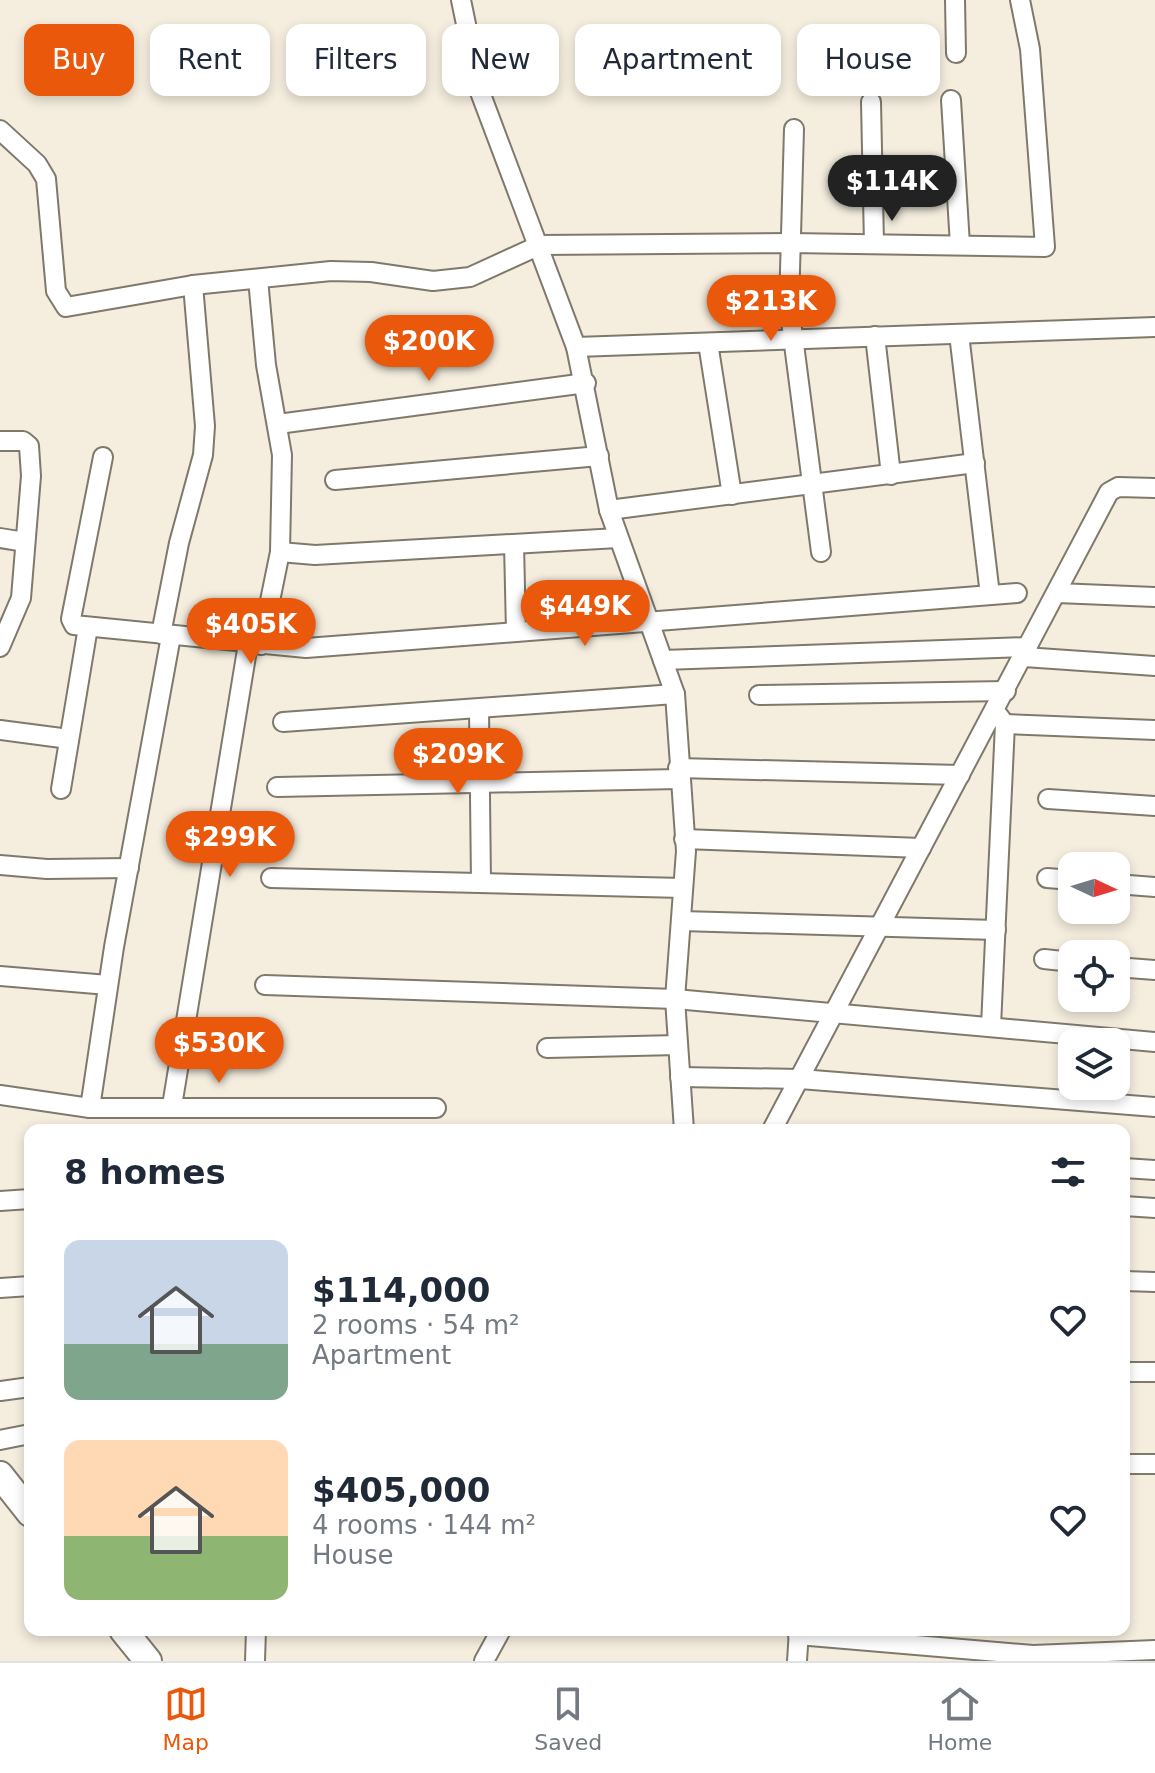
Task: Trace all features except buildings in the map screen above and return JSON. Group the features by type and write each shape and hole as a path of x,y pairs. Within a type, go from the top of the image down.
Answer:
{"street":[{"path":"461,0 480,92 576,347 586,383 609,510 675,694 684,839 675,999 684,1124"},
{"path":"955,0 956,53"},
{"path":"0,130 37,164 46,179 56,291 61,304 66,307 193,285 331,271 371,272 433,281 470,277 540,245 790,243 1045,247 1030,49 1020,0"},
{"path":"951,100 960,245"},
{"path":"871,102 874,244"},
{"path":"794,129 791,340 821,552"},
{"path":"172,1106 254,645 280,552 282,455 266,365 258,279"},
{"path":"90,1108 179,543 203,455 205,426 193,285"},
{"path":"576,347 1155,327"},
{"path":"959,334 990,595"},
{"path":"875,336 891,475"},
{"path":"708,343 732,495"},
{"path":"278,424 586,383"},
{"path":"0,441 23,441 29,446 21,598 5,623 0,647"},
{"path":"335,480 599,456"},
{"path":"103,457 71,619 74,625 306,648 1017,593"},
{"path":"609,510 975,463"},
{"path":"991,1026 1000,718 1006,691 1109,492 1118,487 1155,488"},
{"path":"0,538 25,542"},
{"path":"280,552 315,555 618,538"},
{"path":"514,544 516,632"},
{"path":"1057,593 1155,597"},
{"path":"61,789 88,627"},
{"path":"663,660 1026,652 1155,666"},
{"path":"759,695 1006,691"},
{"path":"283,722 675,694"},
{"path":"479,709 481,883"},
{"path":"1000,718 1155,730"},
{"path":"775,1124 960,775 1000,718"},
{"path":"0,730 69,739"},
{"path":"277,787 479,783 679,774 960,775"},
{"path":"1048,799 1155,806"},
{"path":"684,839 921,848"},
{"path":"0,865 47,869 129,868"},
{"path":"271,878 683,888"},
{"path":"1047,878 1058,879"},
{"path":"1130,885 1155,887"},
{"path":"681,921 996,930"},
{"path":"1044,959 1058,960"},
{"path":"1130,968 1155,970"},
{"path":"0,976 108,985"},
{"path":"265,985 675,999 1155,1042"},
{"path":"547,1048 678,1045"},
{"path":"680,1077 800,1079 1155,1107"},
{"path":"0,1095 90,1108 436,1108"},
{"path":"1130,1168 1155,1170"},
{"path":"0,1201 24,1199"},
{"path":"1130,1206 1155,1208"},
{"path":"1130,1281 1155,1282"},
{"path":"0,1288 24,1286"},
{"path":"1130,1372 1155,1372"},
{"path":"0,1391 24,1388"},
{"path":"0,1440 24,1435"},
{"path":"1130,1464 1155,1464"},
{"path":"4,1488 24,1507"},
{"path":"128,1636 148,1661"},
{"path":"255,1661 256,1636"},
{"path":"484,1661 498,1636"},
{"path":"797,1661 798,1636"},
{"path":"830,1636 1033,1655 1155,1650"}]}
